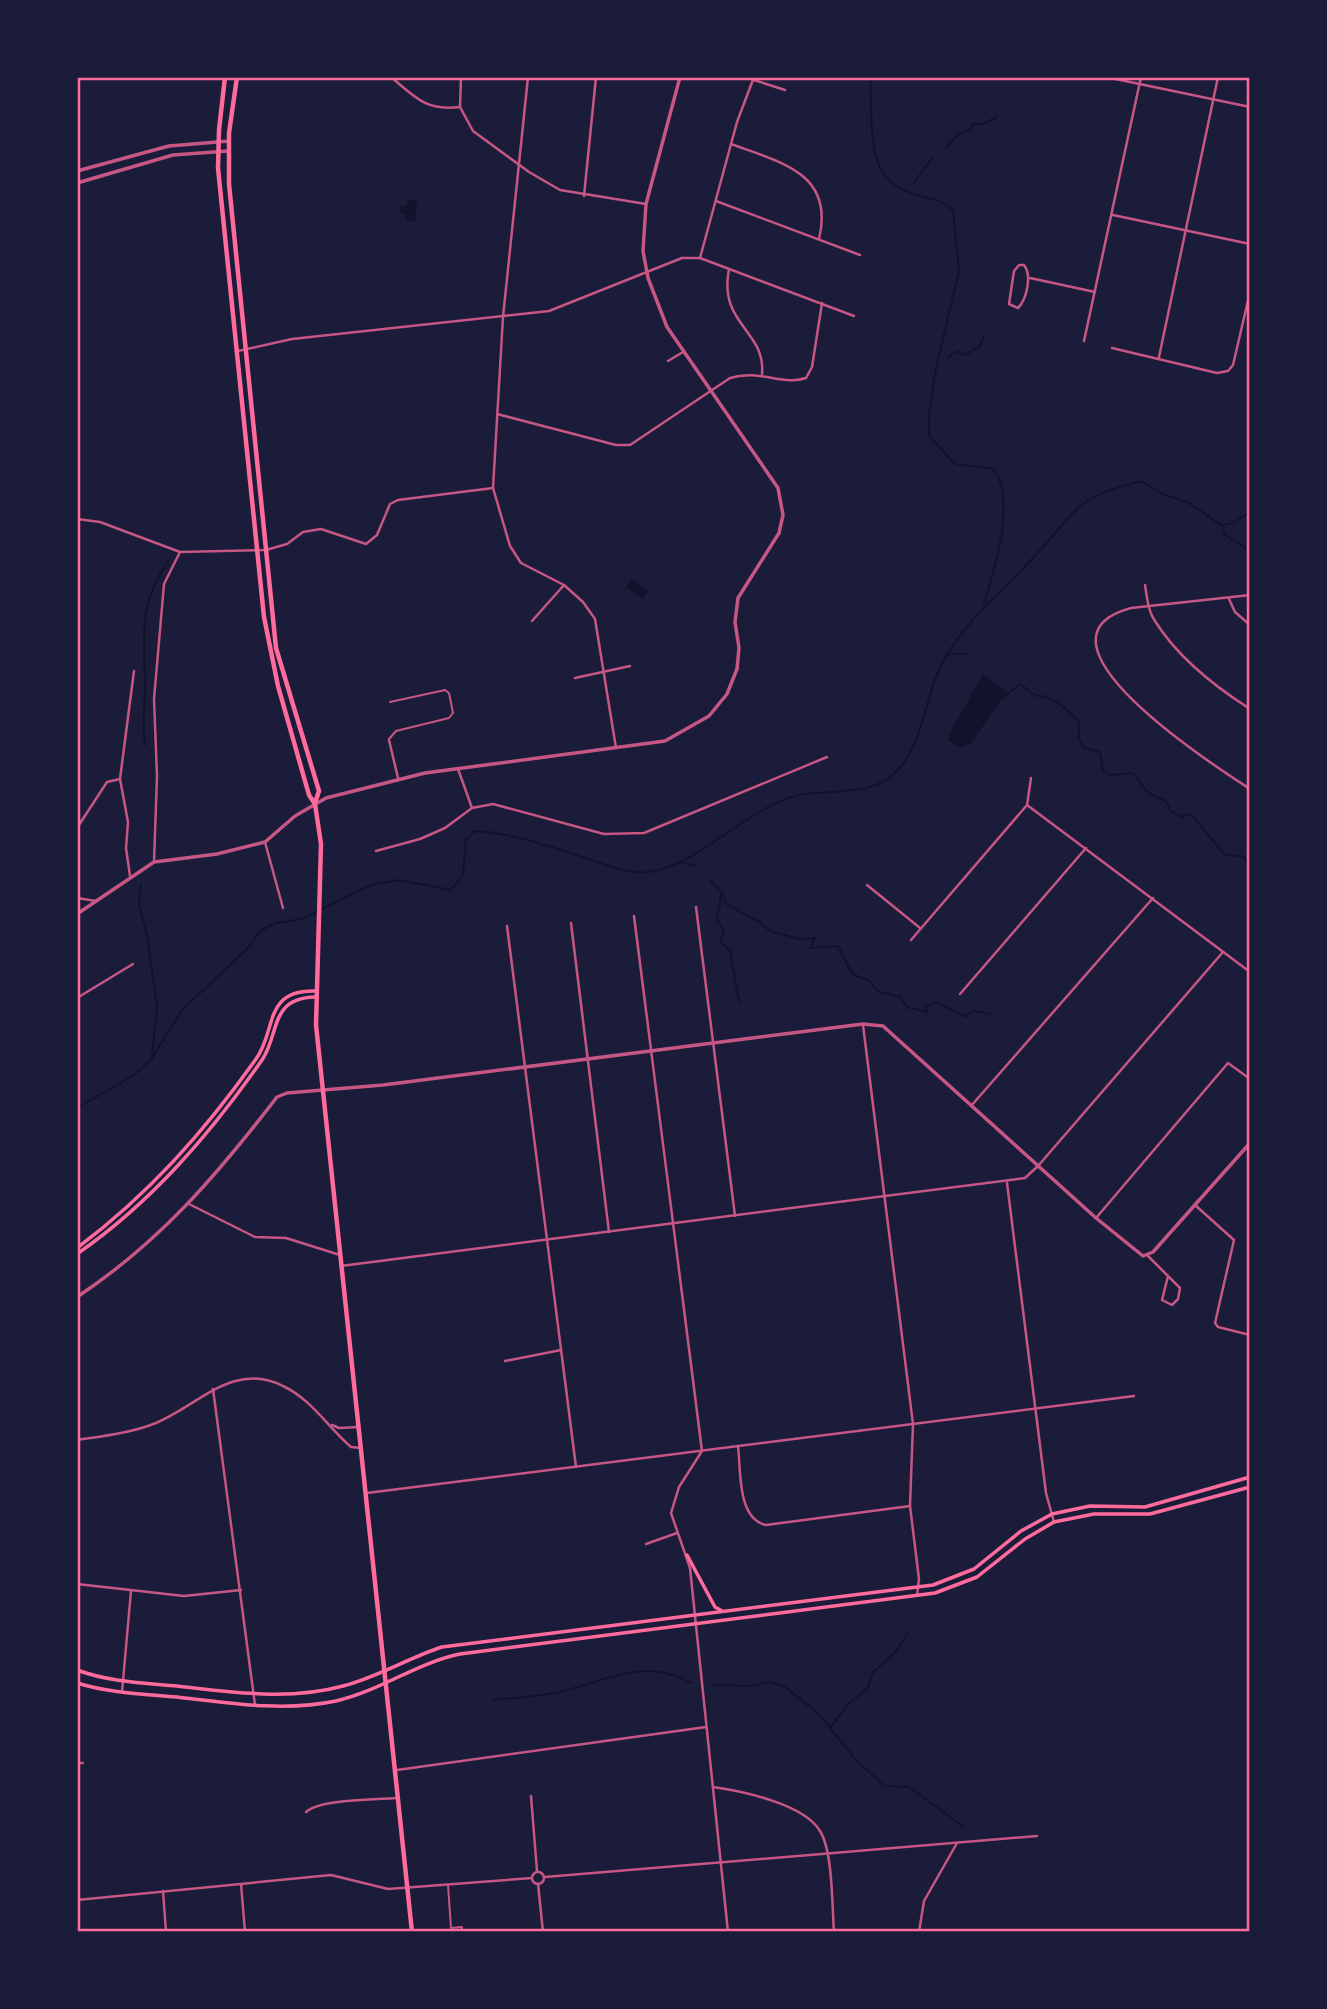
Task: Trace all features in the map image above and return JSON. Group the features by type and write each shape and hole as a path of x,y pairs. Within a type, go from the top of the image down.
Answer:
{"main road":[{"path":"225,77 218,151 269,651 309,795 315,804"},
{"path":"237,77 228,151 246,349 276,648 318,792 315,804 321,844 315,994 341,1266 387,1669 412,1932"},
{"path":"77,1248 149,1189 208,1125 261,1051 270,1017 281,1002 296,992 315,994"},
{"path":"77,1254 129,1213 183,1161 230,1104 267,1053 280,1014 303,997 315,994"},
{"path":"77,1670 124,1681 254,1694 322,1690 374,1677 442,1647 918,1587 947,1581 974,1569 1021,1531 1052,1514 1090,1506 1145,1507 1250,1477"},
{"path":"77,1683 122,1692 255,1705 336,1701 425,1664 460,1654 918,1595 947,1589 976,1577 1024,1539 1054,1522 1094,1514 1150,1514 1250,1487"},
{"path":"687,1555 715,1607 724,1612"}],"street":[{"path":"391,77 426,105 440,109 460,107"},
{"path":"461,77 460,107 473,131 520,165 560,190 646,204"},
{"path":"528,77 503,317 493,488 510,546 521,563 564,585 583,602 595,619 616,748"},
{"path":"584,196 596,77"},
{"path":"77,914 154,862 217,854 265,842 315,804 398,778 665,741 709,716 727,694 737,669 739,648 735,622 738,598 775,542 783,521 778,488 683,352 660,314 646,271 643,251 646,204 680,77"},
{"path":"1106,77 1250,107"},
{"path":"1084,341 1141,77"},
{"path":"1159,357 1218,77"},
{"path":"700,258 731,144 754,78 785,90"},
{"path":"77,171 169,146 229,141"},
{"path":"731,144 793,166 804,174 822,209 819,239"},
{"path":"77,183 166,156 228,151"},
{"path":"716,201 860,255"},
{"path":"1113,215 1250,244"},
{"path":"238,351 292,339 549,311 668,262 700,258 854,316"},
{"path":"1024,265 1028,278 1023,304 1018,308 1012,307 1009,304 1015,267 1024,265"},
{"path":"729,269 726,286 728,303 761,353 762,374"},
{"path":"1028,278 1095,292"},
{"path":"1112,348 1159,357 1217,373 1228,371 1233,365 1250,292"},
{"path":"496,414 616,445 630,445 730,378 743,374 762,374 797,381 806,378 812,367 822,303"},
{"path":"668,361 683,352"},
{"path":"77,519 100,522 180,552 266,550 287,544 303,533 321,529 366,544 377,535 390,504 398,500 493,488"},
{"path":"154,862 158,776 154,699 164,584 180,552"},
{"path":"532,621 564,585"},
{"path":"1145,585 1154,620 1200,673 1250,709"},
{"path":"1250,595 1149,606 1112,613 1100,624 1096,638 1098,655 1114,678 1161,728 1250,789"},
{"path":"1229,599 1235,612 1250,625"},
{"path":"575,678 630,666"},
{"path":"130,876 125,848 128,821 120,779 135,671"},
{"path":"389,740 398,778"},
{"path":"376,851 420,839 445,828 472,808 494,804 604,834 635,834 681,819 827,757"},
{"path":"458,769 472,808"},
{"path":"911,940 1027,806 1031,778"},
{"path":"77,828 107,782 120,779"},
{"path":"1027,806 1250,972"},
{"path":"265,842 283,908"},
{"path":"960,994 1086,848"},
{"path":"867,885 920,928"},
{"path":"77,898 96,901"},
{"path":"971,1106 1153,898"},
{"path":"695,907 735,1216"},
{"path":"634,916 702,1451 671,1505 671,1513 687,1555 696,1616 728,1932"},
{"path":"571,923 609,1232"},
{"path":"507,926 576,1466"},
{"path":"341,1266 1025,1178 1038,1167 1223,952"},
{"path":"77,998 133,964"},
{"path":"863,1024 913,1424 910,1506 918,1595"},
{"path":"77,1297 132,1256 190,1204 234,1155 277,1097 863,1024 883,1026 1096,1218 1140,1255 1148,1256 1168,1276 1180,1289 1176,1303 1172,1306 1162,1300 1168,1276"},
{"path":"1096,1218 1228,1063 1250,1079"},
{"path":"1148,1256 1250,1143"},
{"path":"1007,1182 1046,1493 1054,1522"},
{"path":"190,1204 256,1237 286,1238 340,1255"},
{"path":"1195,1205 1234,1240 1215,1323 1218,1327 1250,1335"},
{"path":"505,1362 561,1350"},
{"path":"77,1440 120,1434 156,1422 213,1389 243,1377 282,1385 303,1398 351,1447 361,1448"},
{"path":"213,1389 255,1705"},
{"path":"366,1493 1134,1396"},
{"path":"329,1424 339,1428 359,1427"},
{"path":"738,1446 746,1513 755,1523 766,1525 910,1506"},
{"path":"646,1544 677,1532"},
{"path":"77,1584 184,1596 241,1590"},
{"path":"122,1692 131,1591"},
{"path":"397,1770 706,1727"},
{"path":"77,1763 83,1763"},
{"path":"713,1787 757,1796 806,1818 821,1832 826,1853 834,1932"},
{"path":"531,1796 537,1871 532,1878"},
{"path":"306,1812 310,1808 329,1804 400,1798"},
{"path":"538,1884 545,1877 1037,1836"},
{"path":"919,1932 924,1901 958,1842"},
{"path":"537,1871 545,1877"},
{"path":"77,1899 331,1875 348,1877 379,1889 532,1878 538,1884 543,1932"},
{"path":"241,1884 245,1932"},
{"path":"163,1891 166,1932"}],"lane":[{"path":"389,740 397,731 449,718 453,713 449,693 445,690 390,702"},
{"path":"447,1885 451,1928 462,1927 462,1932"}],"shaded area":[{"path":"409,199 417,201 415,221 405,220 405,214 399,212 400,207 406,206"},
{"path":"631,579 648,590 643,599 626,587"},
{"path":"983,674 1007,692 971,743 960,747 948,741 951,731"}],"waterway":[{"path":"870,77 872,137 879,166 887,178 898,187 940,202 953,210 959,272 937,363 929,412 929,436 955,464 994,469 1000,483 1003,499 1001,535 984,603"},
{"path":"946,148 958,134 972,129 972,124 983,124 997,117"},
{"path":"914,183 932,158"},
{"path":"947,358 957,351 965,355 980,346 984,337"},
{"path":"77,1108 134,1075 152,1058 182,1010 249,947 260,931 276,923 302,919 371,885 399,880 451,890 463,875 466,839 475,831 532,841 610,867 642,873 667,868 685,860 758,813 794,796 863,789 888,779 899,769 913,747 938,672 957,640 980,611 1038,553 1072,514 1092,498 1141,481 1163,494 1189,503 1221,525 1232,523 1250,513"},
{"path":"1223,525 1224,534 1250,551"},
{"path":"145,745 145,621 152,592 168,561"},
{"path":"948,654 968,654"},
{"path":"1003,698 1020,684 1036,696 1059,704 1079,721 1079,739 1084,748 1100,752 1103,771 1110,775 1133,773 1149,794 1165,800 1171,811 1181,817 1191,814 1225,855 1242,856 1250,864"},
{"path":"680,862 695,866"},
{"path":"711,881 722,892 726,904 760,922 770,931 799,939 815,938 810,948 838,946 852,974 870,981 877,991 900,997 907,1007 927,1012 925,1006 936,1002 966,1017 972,1011 990,1014"},
{"path":"141,885 139,905 147,935 157,1007 152,1055"},
{"path":"721,895 717,920 724,932 720,942 730,950 739,1002"},
{"path":"831,1727 848,1704 867,1689 873,1672 895,1653 908,1633"},
{"path":"493,1700 551,1694 640,1671 673,1675 691,1683"},
{"path":"714,1685 749,1686 769,1682 784,1686 819,1714 855,1759 885,1786 909,1787 964,1827"}]}
